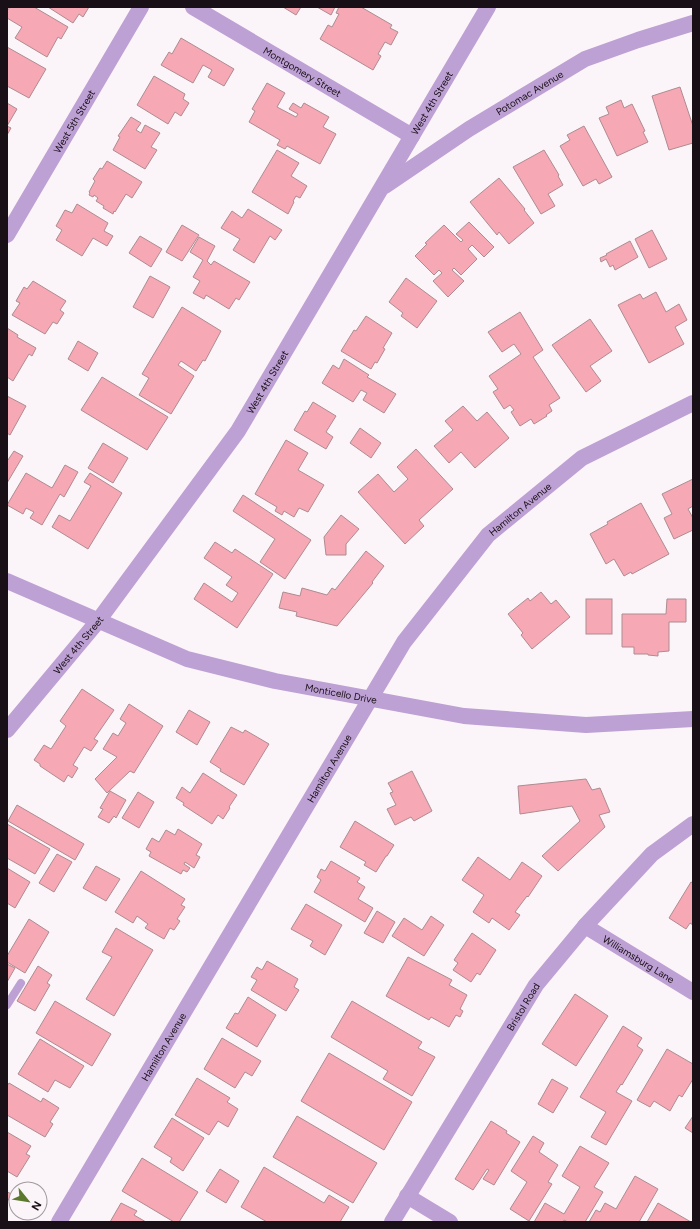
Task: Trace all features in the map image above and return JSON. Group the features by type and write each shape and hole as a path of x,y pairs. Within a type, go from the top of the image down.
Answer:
{"street":[{"name":"West 5th Street","path":"7,235 141,7"},
{"name":"Montgomery Street","path":"193,7 412,136"},
{"name":"West 4th Street","path":"7,730 98,621 238,431 488,7"},
{"name":"Potomac Avenue","path":"380,190 469,128 585,59 638,40 693,23"},
{"name":"Hamilton Avenue","path":"59,1222 404,642 488,536 582,458 693,403"},
{"name":"Monticello Drive","path":"7,581 187,659 275,681 464,716 586,725 693,719"},
{"name":"Bristol Road","path":"392,1222 536,985 585,926 652,854 693,824"},
{"name":"Williamsburg Lane","path":"585,926 693,992"},
{"path":"407,1196 450,1222"}],"lane":[{"path":"7,1005 21,983"}],"building":[{"path":"10,7 34,7 68,27 61,39 58,37 47,57 15,38 22,27 7,18 7,11"},
{"path":"48,7 89,7 83,17 79,14 73,23"},
{"path":"283,7 301,7 296,15"},
{"path":"317,7 335,7 331,15"},
{"path":"339,7 361,7 392,25 390,28 398,32 391,45 385,42 378,54 381,56 373,70 320,39 328,25 332,27 339,14 336,13"},
{"path":"181,38 234,69 224,86 208,77 212,70 203,65 193,83 161,65 169,52 172,54"},
{"path":"7,47 46,69 29,98 7,86"},
{"path":"154,76 185,94 183,99 189,103 181,116 175,112 168,124 137,105"},
{"path":"267,83 285,93 277,107 296,117 298,114 289,109 293,103 301,108 304,103 329,117 323,127 336,134 320,164 287,146 285,149 277,145 280,140 249,122 255,111 252,109"},
{"path":"680,87 693,126 693,143 669,150 652,96"},
{"path":"621,100 624,108 632,104 645,131 643,132 648,142 617,156 599,118 609,114 606,107"},
{"path":"7,103 17,109 7,126"},
{"path":"131,117 141,123 136,130 141,133 145,125 160,133 151,147 157,150 145,169 113,150 120,137 118,136"},
{"path":"7,126 11,128 7,135"},
{"path":"584,126 612,177 599,184 596,179 583,186 560,146 570,140 567,135"},
{"path":"277,150 299,163 291,176 307,186 300,198 296,196 288,214 252,192"},
{"path":"544,150 559,175 558,176 563,185 548,194 555,206 541,214 513,167"},
{"path":"107,161 142,182 132,198 126,194 113,214 103,208 104,206 96,201 98,198 94,195 93,197 89,195 95,181 93,179 100,168 102,169"},
{"path":"499,178 525,209 524,210 534,223 509,244 499,232 497,235 470,202"},
{"path":"77,204 108,223 104,231 113,236 107,246 93,238 82,256 56,240 62,230 56,226 65,210 72,213"},
{"path":"248,209 282,230 275,240 270,236 254,263 233,250 240,239 221,228 232,211 242,218"},
{"path":"469,222 494,247 484,257 472,245 468,249 477,259 461,275 454,268 452,270 464,281 448,297 433,281 442,273 439,270 434,275 415,256 427,244 425,243 444,225 461,242 463,240 456,234"},
{"path":"182,225 199,235 182,261 166,252"},
{"path":"652,230 667,259 649,268 635,239"},
{"path":"140,236 162,249 151,267 129,253"},
{"path":"199,237 215,246 207,261 211,265 214,261 250,282 239,300 236,298 229,309 206,295 204,299 193,293 200,281 193,277 203,260 190,252"},
{"path":"630,241 638,257 615,270 613,265 610,267 606,259 601,262 600,258"},
{"path":"150,276 170,287 153,318 133,307"},
{"path":"406,278 437,301 417,328 401,316 403,313 389,302"},
{"path":"33,281 66,301 60,310 64,313 57,324 53,322 45,334 12,315 20,303 16,301 24,287 27,289"},
{"path":"656,292 666,312 679,304 687,320 675,327 684,344 649,363 618,305 640,294 643,299"},
{"path":"182,307 221,331 205,361 203,360 196,371 181,361 178,365 194,376 171,414 139,395 149,378 142,374"},
{"path":"520,312 543,350 533,357 560,398 549,405 552,411 546,415 547,416 534,424 531,419 520,426 511,412 514,410 510,405 504,409 493,392 498,389 489,376 521,354 514,344 502,352 488,332"},
{"path":"366,316 392,333 383,348 385,349 377,363 375,362 371,369 341,351 354,330 356,331"},
{"path":"590,319 612,351 590,366 601,381 586,392 552,345"},
{"path":"7,328 18,335 17,337 36,348 32,356 29,354 13,381 7,377"},
{"path":"78,341 98,353 88,371 68,359"},
{"path":"344,359 369,375 367,377 396,394 384,413 363,400 367,393 361,390 353,402 322,383 333,365 339,369"},
{"path":"102,377 168,417 147,450 81,410"},
{"path":"7,396 26,406 10,435 7,433"},
{"path":"313,402 336,416 326,432 333,437 326,449 294,430 305,411 307,412"},
{"path":"463,406 477,421 487,412 509,438 475,468 461,452 449,463 434,446 453,430 445,421"},
{"path":"360,428 381,443 371,458 350,443"},
{"path":"286,440 308,453 298,470 324,485 308,512 299,508 294,517 284,511 282,515 275,511 277,507 255,494"},
{"path":"103,443 128,458 113,483 88,468"},
{"path":"416,449 453,489 419,520 424,526 405,544 358,492 378,474 394,492 408,479 397,467"},
{"path":"14,451 23,456 7,483 7,459 8,460"},
{"path":"65,465 78,472 64,497 60,494 42,525 30,518 34,512 26,508 23,514 7,505 26,473 52,488"},
{"path":"90,473 122,493 88,549 52,527 59,515 70,521 91,486 84,482"},
{"path":"693,479 693,506 688,509 693,518 693,530 674,539 664,518 672,514 662,494"},
{"path":"243,495 311,540 285,579 260,562 275,539 233,511"},
{"path":"641,503 669,554 632,574 631,572 624,576 614,559 606,564 590,534 608,524 607,522"},
{"path":"341,515 359,529 346,544 346,555 326,555 324,537"},
{"path":"215,542 232,553 235,549 273,574 237,628 194,599 204,583 232,602 238,593 226,585 232,577 204,558"},
{"path":"366,551 384,566 372,582 373,583 337,626 296,616 297,612 279,608 283,592 300,596 302,588 327,595 332,588 335,590"},
{"path":"541,592 551,604 556,600 570,617 532,649 521,635 523,633 508,614 528,598 530,601"},
{"path":"586,599 612,599 612,634 586,634"},
{"path":"667,599 686,599 686,622 669,622 669,651 658,652 658,656 634,654 634,647 622,647 622,614 666,614"},
{"path":"82,689 114,710 94,739 98,741 91,751 84,747 73,765 78,768 72,778 68,775 64,782 40,766 40,764 34,760 44,745 51,749 66,726 60,721"},
{"path":"129,704 163,726 134,773 130,771 107,793 95,779 117,757 103,749 113,733 118,736 126,723 120,719"},
{"path":"189,710 210,722 197,745 176,732"},
{"path":"231,727 243,733 245,730 269,744 244,785 220,771 221,769 210,762"},
{"path":"412,771 432,811 414,821 411,817 395,825 387,809 396,805 390,793 393,792 388,783"},
{"path":"203,773 237,795 223,819 218,815 212,824 183,805 184,803 176,798 182,787 190,793"},
{"path":"586,779 592,790 600,788 610,812 599,815 605,827 558,871 542,856 580,821 572,806 520,814 518,786"},
{"path":"110,791 126,800 116,818 114,816 109,823 98,817 103,809 100,808"},
{"path":"138,792 154,802 139,828 122,818"},
{"path":"17,805 84,844 75,860 8,821"},
{"path":"355,821 394,845 376,872 364,865 366,862 340,847"},
{"path":"7,824 50,849 35,874 7,858"},
{"path":"178,829 202,844 196,855 200,857 194,868 185,862 184,864 190,868 187,872 183,870 181,874 149,856 151,852 146,849 152,838 159,842 166,830 175,835"},
{"path":"57,854 72,862 54,892 39,883"},
{"path":"478,857 510,880 522,862 542,876 528,897 527,896 515,912 520,915 509,930 492,918 489,923 473,912 484,895 462,880"},
{"path":"331,861 360,878 357,882 365,887 358,899 373,908 365,922 314,892 321,880 317,877 321,869 325,871"},
{"path":"96,866 120,879 106,901 83,888"},
{"path":"7,868 30,882 15,908 7,903"},
{"path":"141,871 185,899 181,905 185,907 177,919 180,921 174,930 170,928 164,939 145,928 148,924 137,916 133,923 115,912"},
{"path":"691,882 693,883 693,925 690,923 686,929 669,918"},
{"path":"306,904 342,925 325,955 310,946 313,941 291,929"},
{"path":"377,911 395,922 383,943 364,933"},
{"path":"431,916 444,925 424,956 392,936 404,918 422,930"},
{"path":"29,919 49,932 25,973 7,962 7,956"},
{"path":"116,928 153,950 114,1016 86,999 112,957 102,952"},
{"path":"472,933 496,950 480,975 477,973 471,982 453,970 458,963 454,960"},
{"path":"408,957 452,980 449,985 467,995 460,1009 463,1011 460,1017 456,1015 449,1027 431,1017 429,1020 386,996"},
{"path":"267,961 298,979 294,987 299,990 286,1011 251,990 257,980 251,977 257,967 262,970"},
{"path":"7,964 15,968 7,982"},
{"path":"38,966 52,975 47,983 50,985 35,1011 17,1001"},
{"path":"575,994 608,1016 576,1066 542,1044"},
{"path":"248,997 276,1015 257,1047 226,1028 235,1013 238,1014"},
{"path":"55,1001 111,1034 92,1066 36,1033"},
{"path":"352,1001 422,1042 418,1048 435,1057 412,1096 383,1079 388,1071 331,1037"},
{"path":"623,1026 642,1038 637,1046 643,1050 622,1085 621,1084 616,1092 632,1101 606,1145 591,1137 606,1112 580,1097"},
{"path":"222,1038 261,1061 252,1076 245,1072 235,1088 204,1069"},
{"path":"40,1039 84,1066 70,1088 55,1080 48,1092 18,1074"},
{"path":"667,1049 693,1064 693,1079 682,1097 679,1095 670,1111 654,1101 650,1107 637,1100"},
{"path":"329,1053 412,1102 384,1150 301,1101"},
{"path":"197,1078 230,1098 227,1102 238,1109 228,1127 218,1121 209,1135 175,1115"},
{"path":"552,1079 568,1088 553,1113 538,1104"},
{"path":"9,1083 41,1102 43,1098 59,1108 50,1122 53,1124 45,1137 7,1115 7,1086"},
{"path":"297,1116 377,1163 353,1203 273,1157"},
{"path":"693,1116 693,1133 685,1128"},
{"path":"172,1118 204,1138 183,1171 170,1162 172,1158 154,1147"},
{"path":"491,1121 507,1131 506,1133 520,1142 494,1185 483,1179 489,1170 487,1169 473,1190 455,1179"},
{"path":"7,1132 31,1146 26,1154 30,1156 17,1177 7,1171"},
{"path":"533,1136 544,1143 539,1152 558,1165 548,1182 552,1184 529,1221 510,1209 527,1182 511,1171"},
{"path":"580,1146 609,1163 594,1187 603,1192 585,1222 568,1222 564,1220 563,1222 534,1222 545,1203 564,1214 580,1187 562,1176"},
{"path":"142,1158 198,1192 179,1222 174,1222 122,1191"},
{"path":"264,1167 324,1203 329,1195 349,1207 340,1222 267,1222 241,1207"},
{"path":"220,1169 239,1181 226,1203 206,1191"},
{"path":"635,1176 658,1189 639,1222 589,1222 596,1210 600,1212 605,1203 616,1209"},
{"path":"121,1203 137,1211 134,1215 146,1222 110,1222"},
{"path":"658,1203 691,1222 647,1222"}]}
